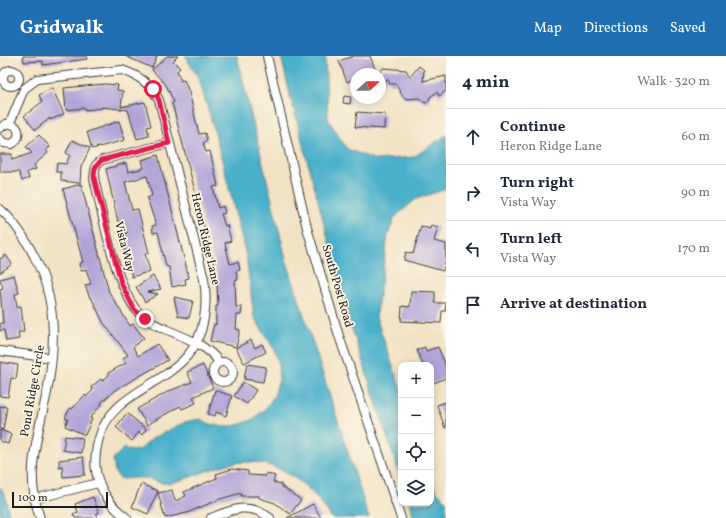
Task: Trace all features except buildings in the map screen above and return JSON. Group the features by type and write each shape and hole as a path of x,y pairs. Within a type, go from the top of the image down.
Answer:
{"street":[{"name":"South Post Road","path":"267,56 307,228 339,336 401,518"},
{"name":"Heron Ridge Lane","path":"24,89 37,79 105,70 122,70 135,74 153,89 159,100 206,292 206,305 202,325 189,354 163,378 124,400 105,421 95,452 98,483 112,505 127,518"},
{"path":"0,128 10,123 24,89 17,82"},
{"path":"0,139 8,144 12,144 18,138 19,135 17,127 10,123"},
{"name":"Vista Way","path":"169,143 102,160 96,165 94,178 121,283 134,309 145,319 195,343 214,355 219,362"},
{"name":"Pond Ridge Circle","path":"0,209 22,233 39,264 48,290 52,318 54,341 52,358 32,459 34,499 40,518"},
{"path":"0,351 52,358"},
{"path":"34,499 98,483"},
{"path":"211,518 237,508 258,511 270,518"}],"water":[{"path":"185,56 237,56 286,259 369,518 332,518 310,490 292,476 282,470 259,463 247,462 224,465 170,483 160,483 144,478 122,479 116,474 113,459 124,448 132,451 141,449 153,438 185,422 200,419 210,424 224,427 238,425 252,420 266,408 274,396 279,380 278,361 274,349 254,317 246,255 215,133 199,79"},
{"path":"281,56 325,56 328,119 347,149 376,160 414,157 446,135 446,189 416,199 395,217 388,235 376,317 398,381 398,470 352,329"},
{"path":"434,485 436,490 446,501 446,518 414,518 410,506 434,506"},
{"path":"0,487 5,495 10,518 0,518"}],"route":[{"path":"145,319 134,309 121,283 94,178 94,170 96,165 102,160 169,143 159,100 153,89"}]}
